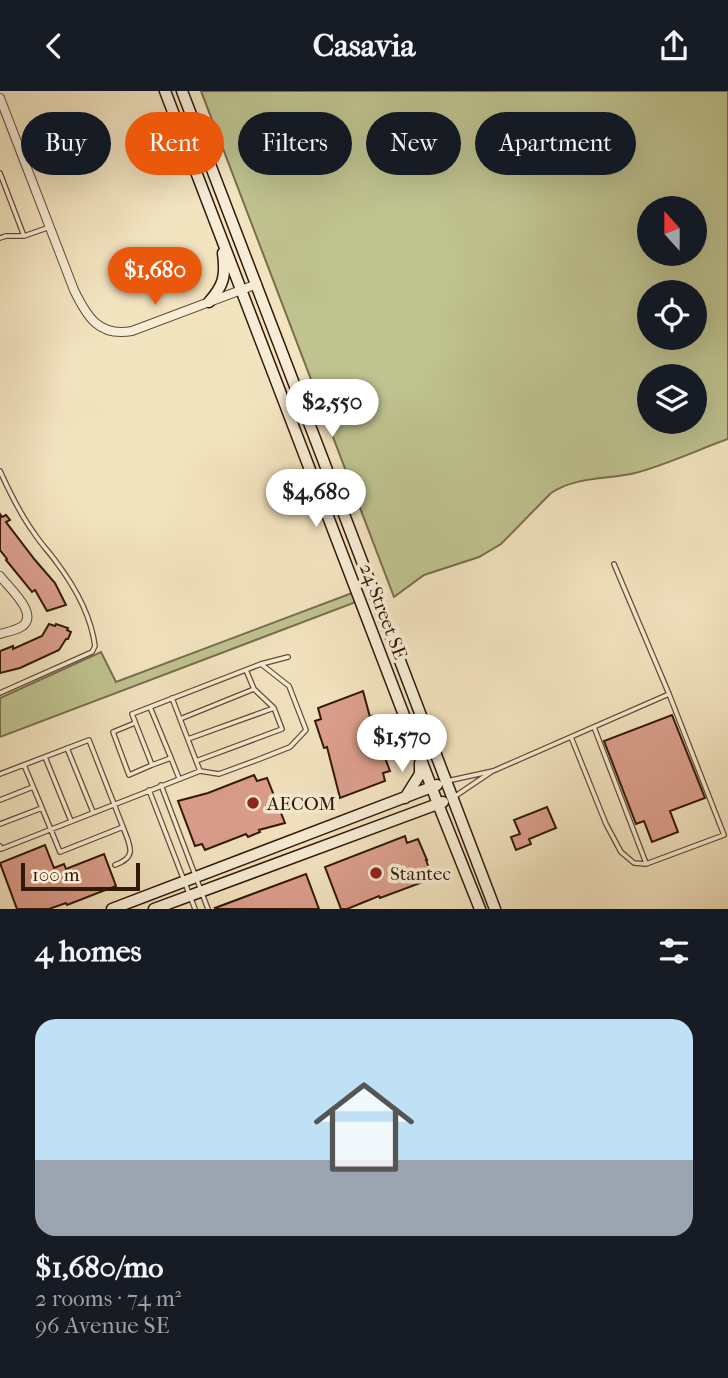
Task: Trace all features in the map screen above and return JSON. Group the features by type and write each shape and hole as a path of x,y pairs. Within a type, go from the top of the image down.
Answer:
{"main road":[{"name":"24 Street SE","path":"165,91 480,909"},
{"name":"24 Street SE","path":"182,91 495,909"},
{"path":"209,302 223,282 221,237"},
{"path":"405,798 419,774 421,757"},
{"path":"112,909 445,782"},
{"path":"154,909 452,799"}],"street":[{"path":"0,98 78,298 89,317 100,327 115,332 132,331 257,284"},
{"path":"0,578 28,614 21,627 0,634"}],"lane":[{"path":"0,173 24,236"},
{"path":"0,238 24,236 49,227"},
{"path":"0,471 26,521 76,591 95,646 92,652 0,693"},
{"path":"571,737 602,815 621,852 634,863 646,864 724,835 614,564"},
{"path":"152,765 132,714 261,664 288,657"},
{"path":"0,846 1,849 179,778 200,771 219,774 290,747 306,730 289,686 261,664"},
{"path":"196,761 282,729 274,708 254,689 246,670"},
{"path":"180,719 254,689"},
{"path":"445,782 493,771 669,694"},
{"path":"172,698 200,771"},
{"path":"150,707 179,778"},
{"path":"188,739 274,708"},
{"path":"135,723 113,732 129,775 171,758"},
{"path":"594,727 646,864"},
{"path":"0,775 89,740 131,853 129,858 115,865"},
{"path":"67,748 93,812"},
{"path":"45,757 71,821"},
{"path":"24,765 60,852 123,827"},
{"path":"452,799 493,771"},
{"path":"161,785 208,909"},
{"path":"0,800 33,787"},
{"path":"149,790 195,909"},
{"path":"0,824 41,808"}],"green space":[{"path":"201,91 728,91 728,439 647,470 581,481 561,488 551,493 501,544 479,557 424,575 394,597 224,151 224,112 209,112"},
{"path":"352,593 356,602 0,737 0,698 101,652 116,682"}],"building":[{"path":"0,514 2,517 6,515 10,520 6,522 55,583 66,605 47,611 35,590 32,592 6,560 0,550"},
{"path":"49,624 68,628 71,632 59,650 20,668 0,673 0,651 13,646 13,649 42,636"},
{"path":"363,691 390,771 383,773 385,781 340,798 327,747 324,748 315,721 321,719 318,708"},
{"path":"672,715 705,798 670,811 678,832 652,842 644,821 636,824 604,741"},
{"path":"254,775 257,781 267,778 285,823 205,850 202,844 195,846 178,801 208,793"},
{"path":"547,807 556,828 529,839 531,844 516,850 511,837 520,834 514,820"},
{"name":"Stantec","path":"405,836 407,843 418,839 427,860 430,871 420,875 423,882 341,909 325,867"},
{"path":"45,845 54,868 64,864 66,869 104,854 116,886 67,905 66,903 49,909 17,909 0,863"},
{"path":"306,874 319,909 215,908"}],"place":[{"name":"AECOM","path":"253,803"},
{"name":"Stantec","path":"376,873"}]}
